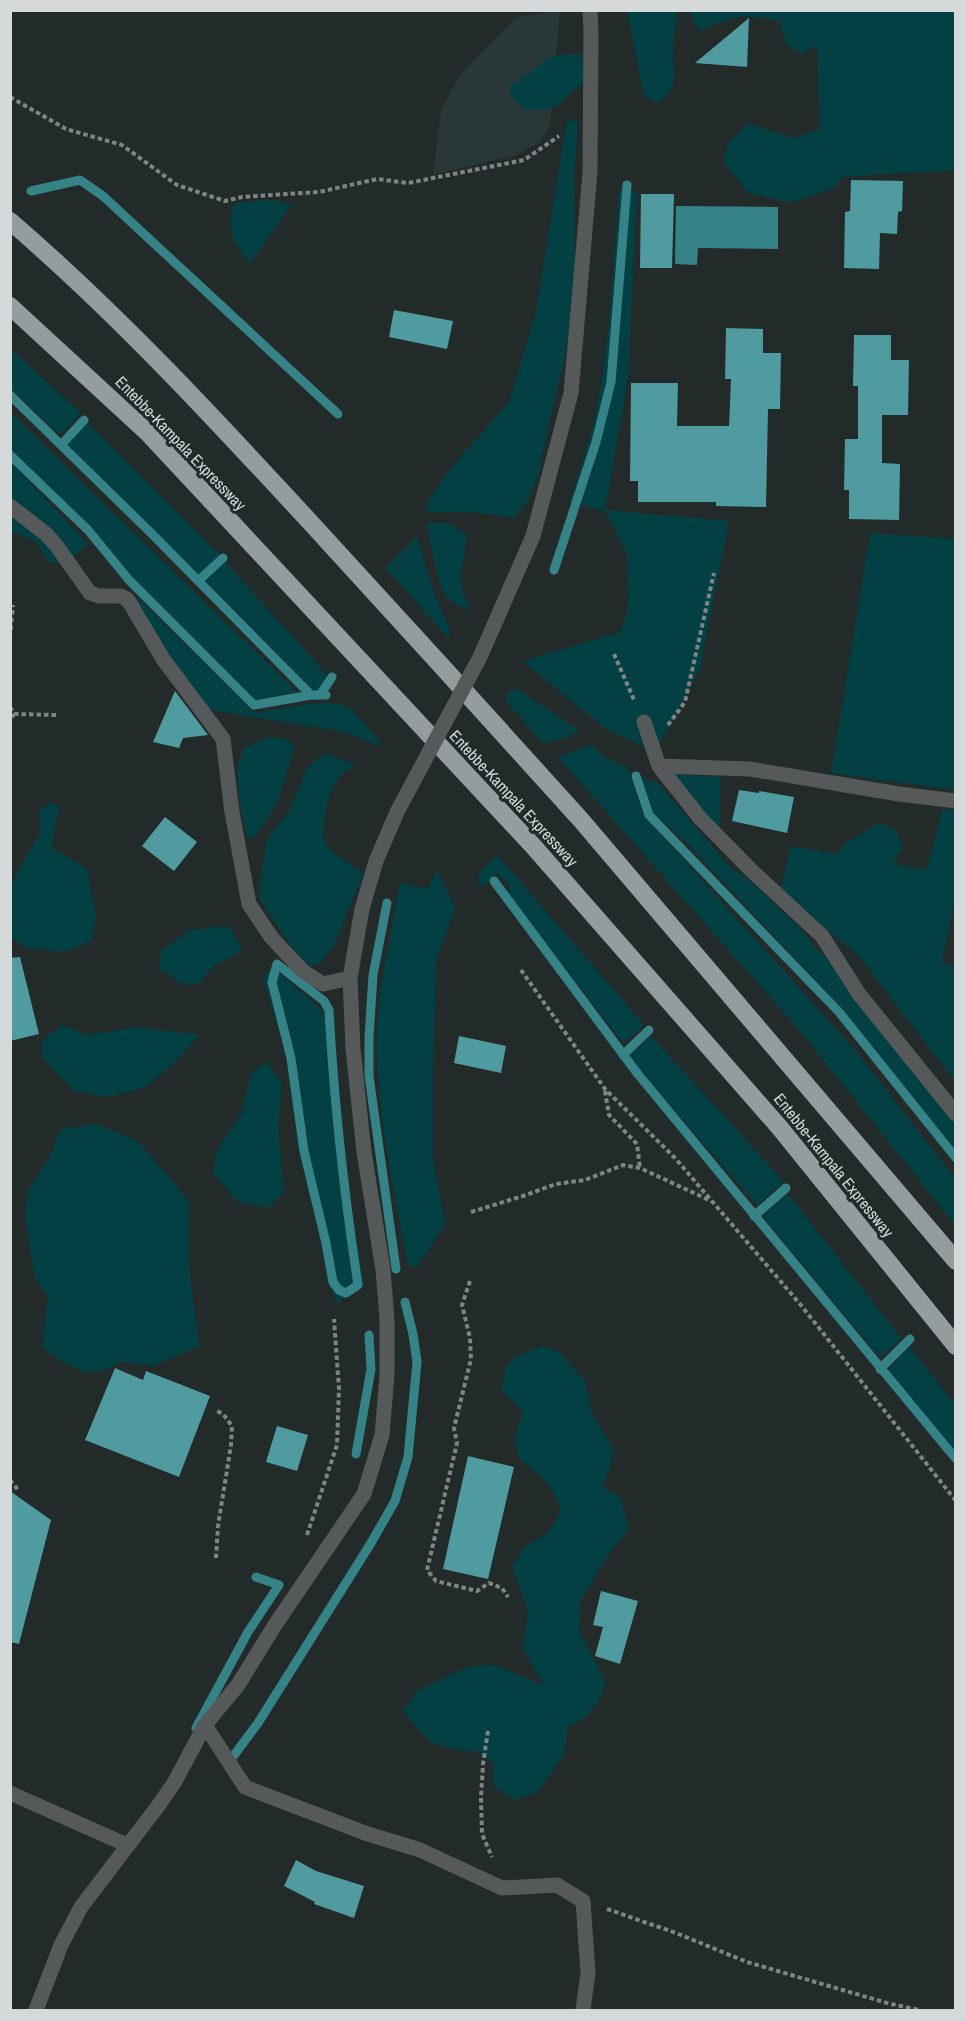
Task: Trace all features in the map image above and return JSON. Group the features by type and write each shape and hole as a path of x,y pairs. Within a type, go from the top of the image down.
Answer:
{"highway":[{"name":"Entebbe-Kampala Expressway","path":"10,221 54,258 200,403 528,761 581,820 956,1262"},
{"name":"Entebbe-Kampala Expressway","path":"10,306 149,434 534,847 780,1128 956,1346"}],"street":[{"path":"36,2010 71,1923 174,1783 205,1725 238,1685 275,1625 364,1494 382,1435 387,1376 387,1319 383,1270 364,1152 353,1049 350,978 362,909 376,861 397,812 480,657 533,536 571,393 590,172 590,10"},
{"path":"10,506 46,534 90,593 99,596 121,596 132,603 163,658 223,739 232,812 249,904 271,937 304,972 323,984 350,978"},
{"path":"644,722 659,766 700,818 752,871 822,936 859,994 956,1114"},
{"path":"659,766 750,769 956,801"},
{"path":"205,1725 245,1787 365,1833 420,1850 502,1888 557,1885 583,1901 588,1973 583,2010"},
{"path":"10,1793 127,1845"}],"path":[{"path":"10,97 66,129 122,145 177,185 225,201 242,197 320,192 377,179 408,183 524,160 559,136"},
{"path":"652,749 685,702 714,573"},
{"path":"10,637 13,605"},
{"path":"614,654 644,722"},
{"path":"10,707 14,714"},
{"path":"14,714 56,715"},
{"path":"10,721 14,714"},
{"path":"520,970 605,1089 675,1158 800,1304 956,1501"},
{"path":"605,1089 609,1115 637,1144 640,1168"},
{"path":"471,1212 556,1184 585,1180 622,1165 640,1168 713,1202"},
{"path":"470,1281 462,1305 470,1338 471,1359 454,1428 457,1443 427,1570 436,1581 477,1591 489,1583 502,1588 508,1597"},
{"path":"307,1542 307,1534 337,1445 339,1389 334,1319"},
{"path":"216,1558 218,1526 232,1426 223,1414 217,1411"},
{"path":"10,1480 18,1490"},
{"path":"489,1731 483,1764 482,1834 502,1888"},
{"path":"583,1901 676,1933 747,1962 887,2003 919,2010"}],"shaded area":[{"path":"692,10 955,11 955,170 841,177 836,187 791,203 748,193 723,161 729,141 748,124 794,138 820,129 817,45 803,54 787,45 779,21 756,17 730,19 701,31 691,18"},
{"path":"560,11 550,125 540,142 516,155 433,175 441,111 460,75 517,17"},
{"path":"627,11 677,11 673,48 673,85 658,103 644,96"},
{"path":"579,53 589,68 581,85 552,109 526,110 511,96 509,85 517,82 552,56"},
{"path":"572,118 578,124 574,177 575,270 566,351 539,474 527,502 513,518 472,512 428,512 427,503 450,469 509,402 536,312 566,124"},
{"path":"619,191 637,191 628,378 605,510 729,521 700,669 655,752 606,729 523,661 621,632 629,604 627,554 605,511 570,502 593,427 602,379 610,315"},
{"path":"271,200 292,204 250,264 233,238 230,224 233,206 238,203"},
{"path":"676,206 778,207 778,249 698,248 697,265 675,264"},
{"path":"11,349 81,413 60,435 11,389"},
{"path":"10,412 297,692 255,700 133,577 73,510 11,450"},
{"path":"87,422 220,555 198,576 66,445"},
{"path":"10,461 88,544 67,562 49,562 35,541 11,531"},
{"path":"427,523 448,523 467,535 460,582 470,610 455,604 443,592"},
{"path":"870,533 955,539 955,790 831,773"},
{"path":"417,537 435,596 450,630 449,639 386,568"},
{"path":"225,562 329,677 319,692 311,689 205,581"},
{"path":"135,595 255,713 302,705 339,704 355,713 383,747 341,731 209,710 159,640"},
{"path":"517,689 578,731 563,739 543,743 506,701 508,692"},
{"path":"269,737 287,739 295,747 276,805 254,838 247,837 238,790 239,765 247,747"},
{"path":"591,745 605,758 627,767 644,816 855,1050 955,1178 955,1225 800,1031 558,757"},
{"path":"325,753 355,765 338,779 329,796 323,838 335,854 364,873 333,947 319,965 310,965 294,950 259,898 262,865 268,837 290,811 307,768"},
{"path":"672,774 720,777 720,830"},
{"path":"642,779 658,783 728,865 752,883 799,927 817,950 856,980 955,1117 955,1151 841,1008 684,840 653,813"},
{"path":"50,802 60,807 52,848 87,869 96,917 92,941 65,952 25,947 11,938 11,885 40,833 39,812"},
{"path":"942,810 955,810 955,899 942,962 955,966 955,1081 857,954 814,920 781,889 791,846 836,854 846,843 879,823 896,830 903,846 893,864 927,870"},
{"path":"497,855 644,1025 623,1043 508,894 510,885 496,873 482,888 478,880 480,872"},
{"path":"438,870 455,909 436,960 433,1160 445,1224 417,1267 412,1267 407,1262 380,1103 377,1028 381,986 400,882 428,888"},
{"path":"229,926 243,951 215,965 198,984 184,985 159,968 161,951 190,930"},
{"path":"270,970 282,975 324,1012 329,1027 337,1135 364,1285 337,1303 327,1280 320,1237 298,1148 286,1055 263,977"},
{"path":"62,1025 89,1035 138,1027 199,1035 174,1063 145,1087 110,1097 74,1091 43,1058 42,1041"},
{"path":"651,1036 784,1182 757,1205 628,1057"},
{"path":"267,1061 282,1085 278,1129 284,1191 269,1208 238,1202 213,1173 216,1152 241,1114 251,1074"},
{"path":"96,1124 138,1141 188,1200 189,1268 199,1346 154,1366 120,1362 98,1371 79,1370 42,1347 48,1296 35,1278 25,1218 28,1191 51,1154 61,1129"},
{"path":"788,1194 901,1338 880,1358 762,1216"},
{"path":"541,1346 559,1352 585,1381 592,1414 613,1448 610,1469 602,1487 620,1497 629,1528 607,1557 580,1601 579,1631 606,1682 596,1703 587,1715 568,1726 564,1755 537,1792 514,1800 494,1786 493,1763 476,1751 459,1750 432,1743 403,1712 417,1691 469,1666 495,1665 544,1686 523,1648 528,1610 512,1567 524,1547 547,1534 561,1512 546,1482 520,1460 514,1439 523,1412 501,1390 506,1366 516,1357"},
{"path":"909,1347 955,1404 955,1453 887,1371"}],"building":[{"path":"749,18 747,67 695,63"},
{"path":"851,180 903,181 902,211 898,212 897,234 880,233 879,269 844,268 845,212 850,211"},
{"path":"641,194 674,194 672,268 640,268"},
{"path":"394,310 453,321 447,349 389,337"},
{"path":"726,328 763,329 763,353 781,353 780,409 768,409 766,507 716,506 716,502 638,502 638,481 630,481 631,383 678,383 677,426 729,426 731,379 725,379"},
{"path":"854,335 891,335 891,360 909,360 908,415 882,415 882,463 900,464 899,520 849,519 849,490 844,490 845,439 858,439 858,386 853,386"},
{"path":"175,691 208,735 183,738 179,748 153,742"},
{"path":"739,790 794,797 787,833 732,821"},
{"path":"165,817 197,842 174,871 142,846"},
{"path":"20,957 39,1034 10,1041 10,958"},
{"path":"459,1036 506,1046 501,1073 454,1063"},
{"path":"115,1368 143,1380 146,1371 210,1396 179,1477 85,1440"},
{"path":"277,1426 308,1435 297,1471 266,1462"},
{"path":"468,1456 514,1467 488,1579 443,1569"},
{"path":"10,1491 51,1520 19,1644 10,1642"},
{"path":"601,1591 638,1601 620,1664 595,1656 603,1627 593,1625"},
{"path":"296,1860 316,1871 364,1886 354,1918 314,1904 315,1902 284,1886"}],"waterway":[{"path":"31,191 80,180 103,196 338,414"},
{"path":"554,570 596,442 611,382 627,185"},
{"path":"10,395 311,695"},
{"path":"61,445 84,420"},
{"path":"10,455 88,530 129,580 254,705 311,695 326,695"},
{"path":"198,581 223,558"},
{"path":"320,695 332,677"},
{"path":"636,776 649,815 839,1012 956,1158"},
{"path":"494,881 637,1073 956,1459"},
{"path":"387,903 373,975 369,1076 396,1269"},
{"path":"277,964 324,1001 329,1010 340,1148 358,1285 346,1293 339,1290 333,1282 304,1151 291,1058 272,982 277,964"},
{"path":"623,1055 649,1030"},
{"path":"754,1216 786,1188"},
{"path":"232,1758 258,1723 395,1501 408,1457 417,1362 405,1302"},
{"path":"356,1454 371,1369 369,1335"},
{"path":"880,1369 910,1339"},
{"path":"196,1728 248,1632 279,1585 256,1577"}]}
